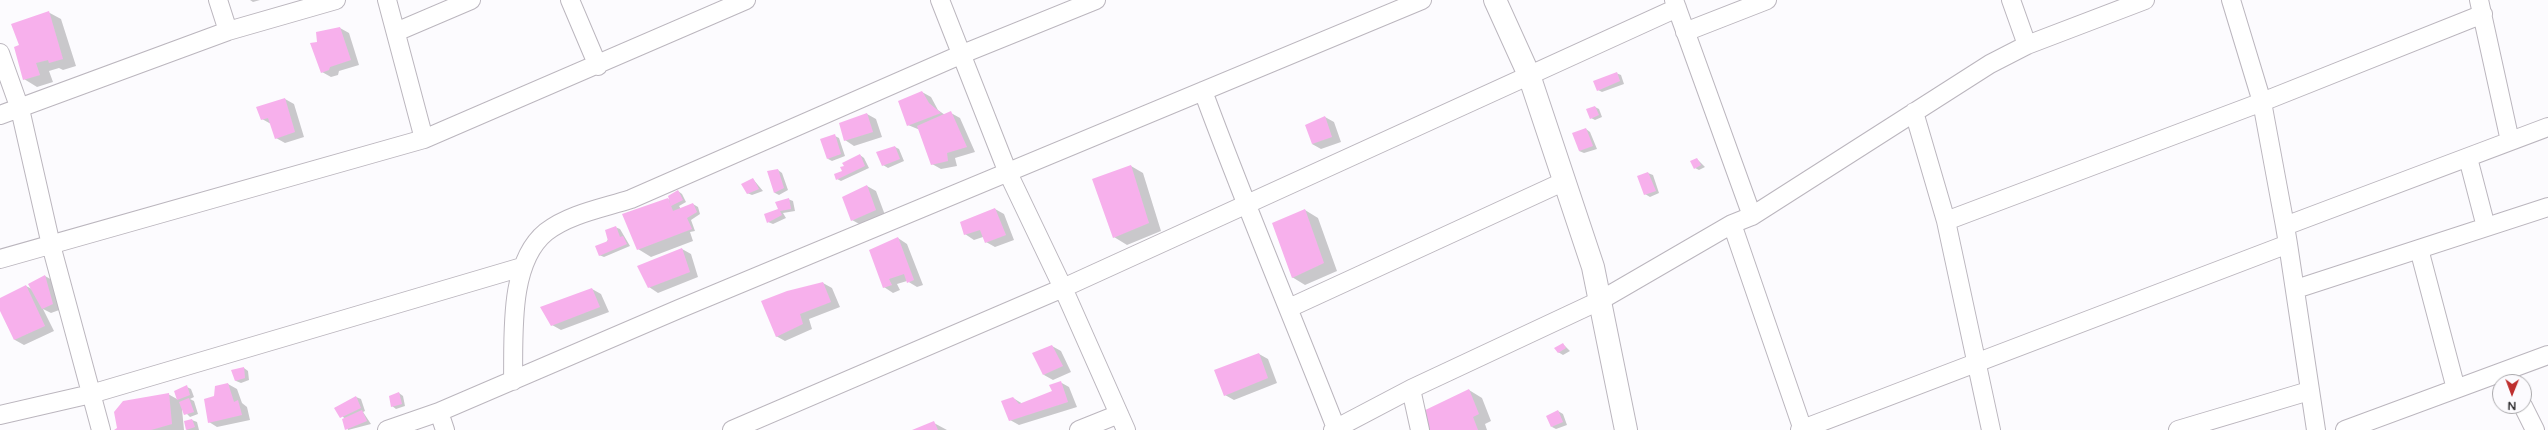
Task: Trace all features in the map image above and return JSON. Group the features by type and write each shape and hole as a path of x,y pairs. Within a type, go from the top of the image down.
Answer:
{"street":[{"path":"218,0 228,31"},
{"path":"0,115 20,109 228,31 336,0"},
{"path":"387,0 424,139"},
{"path":"396,32 471,0"},
{"path":"570,0 598,66"},
{"path":"0,259 424,139 598,66 746,0"},
{"path":"940,0 960,55 1008,173 1063,288 1122,422 1079,430"},
{"path":"513,381 516,310 522,267 532,246 546,232 574,216 631,199 960,55 1096,0"},
{"path":"387,430 439,412 1422,0"},
{"path":"1495,0 1529,76 1565,181 1602,300 1626,430"},
{"path":"1685,32 1767,0"},
{"path":"2011,0 2027,45"},
{"path":"1203,91 1245,206 1289,308 1334,429 1412,389 1602,300 1732,224 1752,216 1990,64 2027,45 2145,0"},
{"path":"2231,0 2262,102 2296,289 2309,391 2316,430"},
{"path":"732,430 1063,288 1245,206 1529,76 1675,4 1752,216"},
{"path":"1946,221 2262,102 2481,7 2510,142"},
{"path":"0,53 20,109 51,245 101,430"},
{"path":"1914,112 1946,221 1990,430"},
{"path":"2284,226 2548,127"},
{"path":"2468,158 2486,227"},
{"path":"1289,308 1565,181"},
{"path":"2296,289 2548,207"},
{"path":"1732,224 1802,430 1976,364 2098,315 2288,244"},
{"path":"2419,249 2456,389"},
{"path":"0,415 91,394 522,267"},
{"path":"2513,374 2548,355"},
{"path":"2345,430 2456,389 2492,380"},
{"path":"1412,389 1420,430"},
{"path":"2178,430 2309,391"},
{"path":"439,412 445,430"},
{"path":"2527,414 2535,430"}],"building":[{"path":"49,11 63,59 49,63 48,60 36,63 40,75 23,80 14,47 19,45 11,24"},
{"path":"340,27 351,60 330,67 329,70 321,73 310,43 317,42 316,32"},
{"path":"1617,72 1620,81 1597,91 1593,81"},
{"path":"922,91 929,103 941,113 907,126 898,101"},
{"path":"285,98 295,132 275,139 268,118 261,120 256,107"},
{"path":"1595,106 1599,115 1590,119 1586,109"},
{"path":"951,111 967,147 947,153 948,161 931,165 917,126"},
{"path":"867,113 873,132 844,141 839,123"},
{"path":"1325,116 1332,137 1312,144 1305,125"},
{"path":"1586,128 1593,146 1579,151 1572,133"},
{"path":"835,134 841,154 827,159 820,139"},
{"path":"895,146 900,159 882,166 876,152"},
{"path":"860,154 865,166 836,180 834,174 842,171 840,167 844,166 842,163"},
{"path":"1697,158 1701,165 1694,169 1690,161"},
{"path":"1131,165 1149,223 1113,238 1092,179"},
{"path":"778,169 784,188 774,193 767,171"},
{"path":"1648,172 1656,191 1644,195 1637,176"},
{"path":"753,178 759,189 747,194 741,184"},
{"path":"867,185 876,210 851,221 842,197"},
{"path":"678,190 683,200 671,206 668,196"},
{"path":"668,198 673,211 693,203 697,212 687,218 692,229 637,250 622,214"},
{"path":"789,198 791,209 780,211 782,215 767,223 764,214 778,209 775,202"},
{"path":"995,208 1006,235 985,243 980,230 964,235 960,222"},
{"path":"1305,209 1324,263 1292,278 1272,223"},
{"path":"616,226 620,237 623,236 627,244 599,256 595,246 608,241 605,230"},
{"path":"898,237 914,280 907,283 904,274 889,279 892,285 883,288 869,250"},
{"path":"682,248 690,272 648,288 637,266"},
{"path":"45,275 53,304 42,309 28,284"},
{"path":"823,282 831,302 800,314 803,324 776,337 761,301 787,291"},
{"path":"26,285 45,326 14,340 0,311 0,298"},
{"path":"592,288 600,307 551,326 540,307"},
{"path":"1563,343 1566,348 1558,353 1554,348"},
{"path":"1052,345 1063,366 1043,375 1032,353"},
{"path":"1259,353 1268,378 1224,396 1214,370"},
{"path":"244,367 245,378 235,381 231,370"},
{"path":"1061,381 1068,402 1009,421 1001,401 1013,397 1019,404 1052,391 1049,385"},
{"path":"228,383 234,402 238,400 242,415 208,423 204,399 214,396 215,386"},
{"path":"187,385 190,395 177,400 174,391"},
{"path":"1469,389 1479,414 1473,417 1478,430 1422,430 1417,414"},
{"path":"399,392 402,404 391,407 389,396"},
{"path":"169,393 172,424 151,430 114,430 117,428 114,412 123,401"},
{"path":"356,396 361,408 340,418 334,408"},
{"path":"189,398 194,412 184,415 179,402"},
{"path":"362,410 367,421 345,430 342,419"},
{"path":"1558,410 1563,422 1551,427 1546,416"},
{"path":"192,419 195,427 186,430 184,421"},
{"path":"934,421 938,430 912,430"}]}
